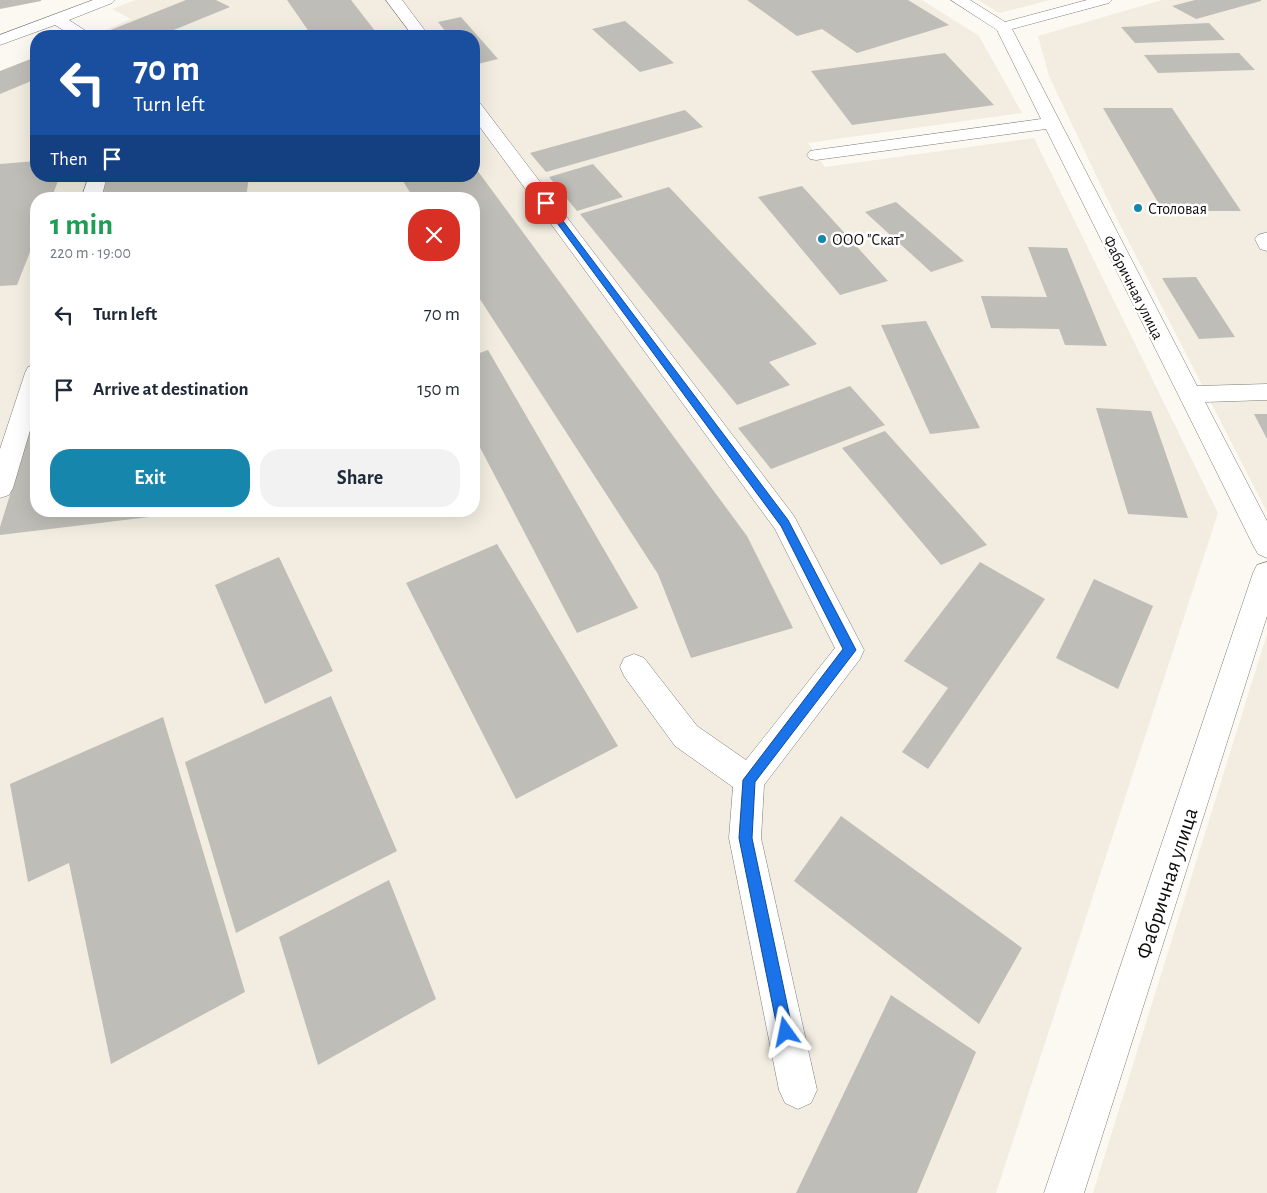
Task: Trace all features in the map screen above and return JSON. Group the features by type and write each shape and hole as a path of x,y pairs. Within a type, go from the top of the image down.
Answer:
{"street":[{"path":"394,0 416,30"},
{"path":"959,0 1003,26 1104,0"},
{"path":"0,40 57,19 95,2"},
{"path":"57,19 73,30"},
{"name":"Фабричная улица","path":"1003,26 1267,547"},
{"path":"480,114 785,523 850,650 749,780 745,838 798,1090"},
{"path":"816,155 1052,124"},
{"path":"0,488 30,392"},
{"path":"1189,394 1267,392"},
{"name":"Фабричная улица","path":"1064,1193 1267,573"},
{"path":"634,667 686,736 749,780"}],"shaded area":[{"path":"135,0 922,0 979,36 1022,113 808,143 825,167 1034,138 1218,513 996,1193 0,1193 0,71 30,59 30,182 480,182 480,30 105,30 131,19 112,9"},
{"path":"978,0 1050,0 999,13"},
{"path":"1162,0 1267,0 1267,512 1115,215 1049,76 1038,36"},
{"path":"1267,634 1267,1193 1093,1193"}],"building":[{"path":"0,0 41,0 41,1 0,9"},
{"path":"186,0 216,0 230,7 174,30 111,30"},
{"path":"287,0 351,0 374,30 308,30"},
{"path":"747,0 908,0 949,25 857,53 822,29 797,36"},
{"path":"1195,0 1261,1 1196,19 1172,6"},
{"path":"461,17 472,30 444,30 438,22"},
{"path":"625,21 674,63 640,72 592,29"},
{"path":"1209,23 1225,40 1135,43 1121,27"},
{"path":"480,39 498,59 480,64"},
{"path":"945,53 994,105 852,125 811,71"},
{"path":"1239,53 1255,70 1158,73 1144,55"},
{"path":"30,59 30,82 0,94 0,71"},
{"path":"1103,108 1172,108 1241,211 1163,211"},
{"path":"685,110 703,127 546,172 530,153"},
{"path":"30,162 30,182 58,182 54,192 30,192 30,252 17,285 0,286 0,164"},
{"path":"593,164 623,197 577,211 549,177"},
{"path":"480,174 747,536 793,628 691,658 658,574 480,299 480,192 410,192 404,182 480,182"},
{"path":"106,182 248,182 247,192 103,192"},
{"name":"ООО \"Скат\"","path":"802,186 888,281 840,295 758,197"},
{"path":"669,187 817,344 769,362 790,385 737,405 580,214"},
{"path":"896,202 964,261 931,272 865,212"},
{"path":"1028,247 1067,248 1107,346 1065,345 1059,329 991,328 981,296 1047,297"},
{"path":"1196,277 1235,337 1199,339 1162,278"},
{"path":"926,321 980,428 930,434 881,325"},
{"path":"488,350 638,608 577,633 480,447 480,353"},
{"path":"850,386 885,425 771,469 738,428"},
{"path":"1096,408 1151,411 1188,518 1128,514"},
{"path":"1254,414 1267,414 1267,439"},
{"path":"30,430 30,517 149,517 0,535 0,527"},
{"path":"885,431 987,545 941,565 842,448"},
{"path":"497,544 618,746 516,799 406,583"},
{"path":"279,557 333,671 265,704 215,585"},
{"path":"980,562 1045,599 928,769 902,752 948,688 904,661"},
{"path":"1094,579 1153,606 1118,689 1056,658"},
{"path":"331,696 397,851 236,933 185,762"},
{"path":"163,717 245,992 111,1064 69,863 28,882 10,784"},
{"path":"841,816 1022,948 979,1024 794,881"},
{"path":"389,880 436,999 318,1065 279,937"},
{"path":"891,995 976,1052 917,1193 796,1193"}],"place":[{"name":"Столовая","path":"1138,208"},
{"name":"ООО \"Скат\"","path":"822,239"}],"route":[{"path":"546,203 785,523 850,650 749,780 745,838 786,1032"}]}
